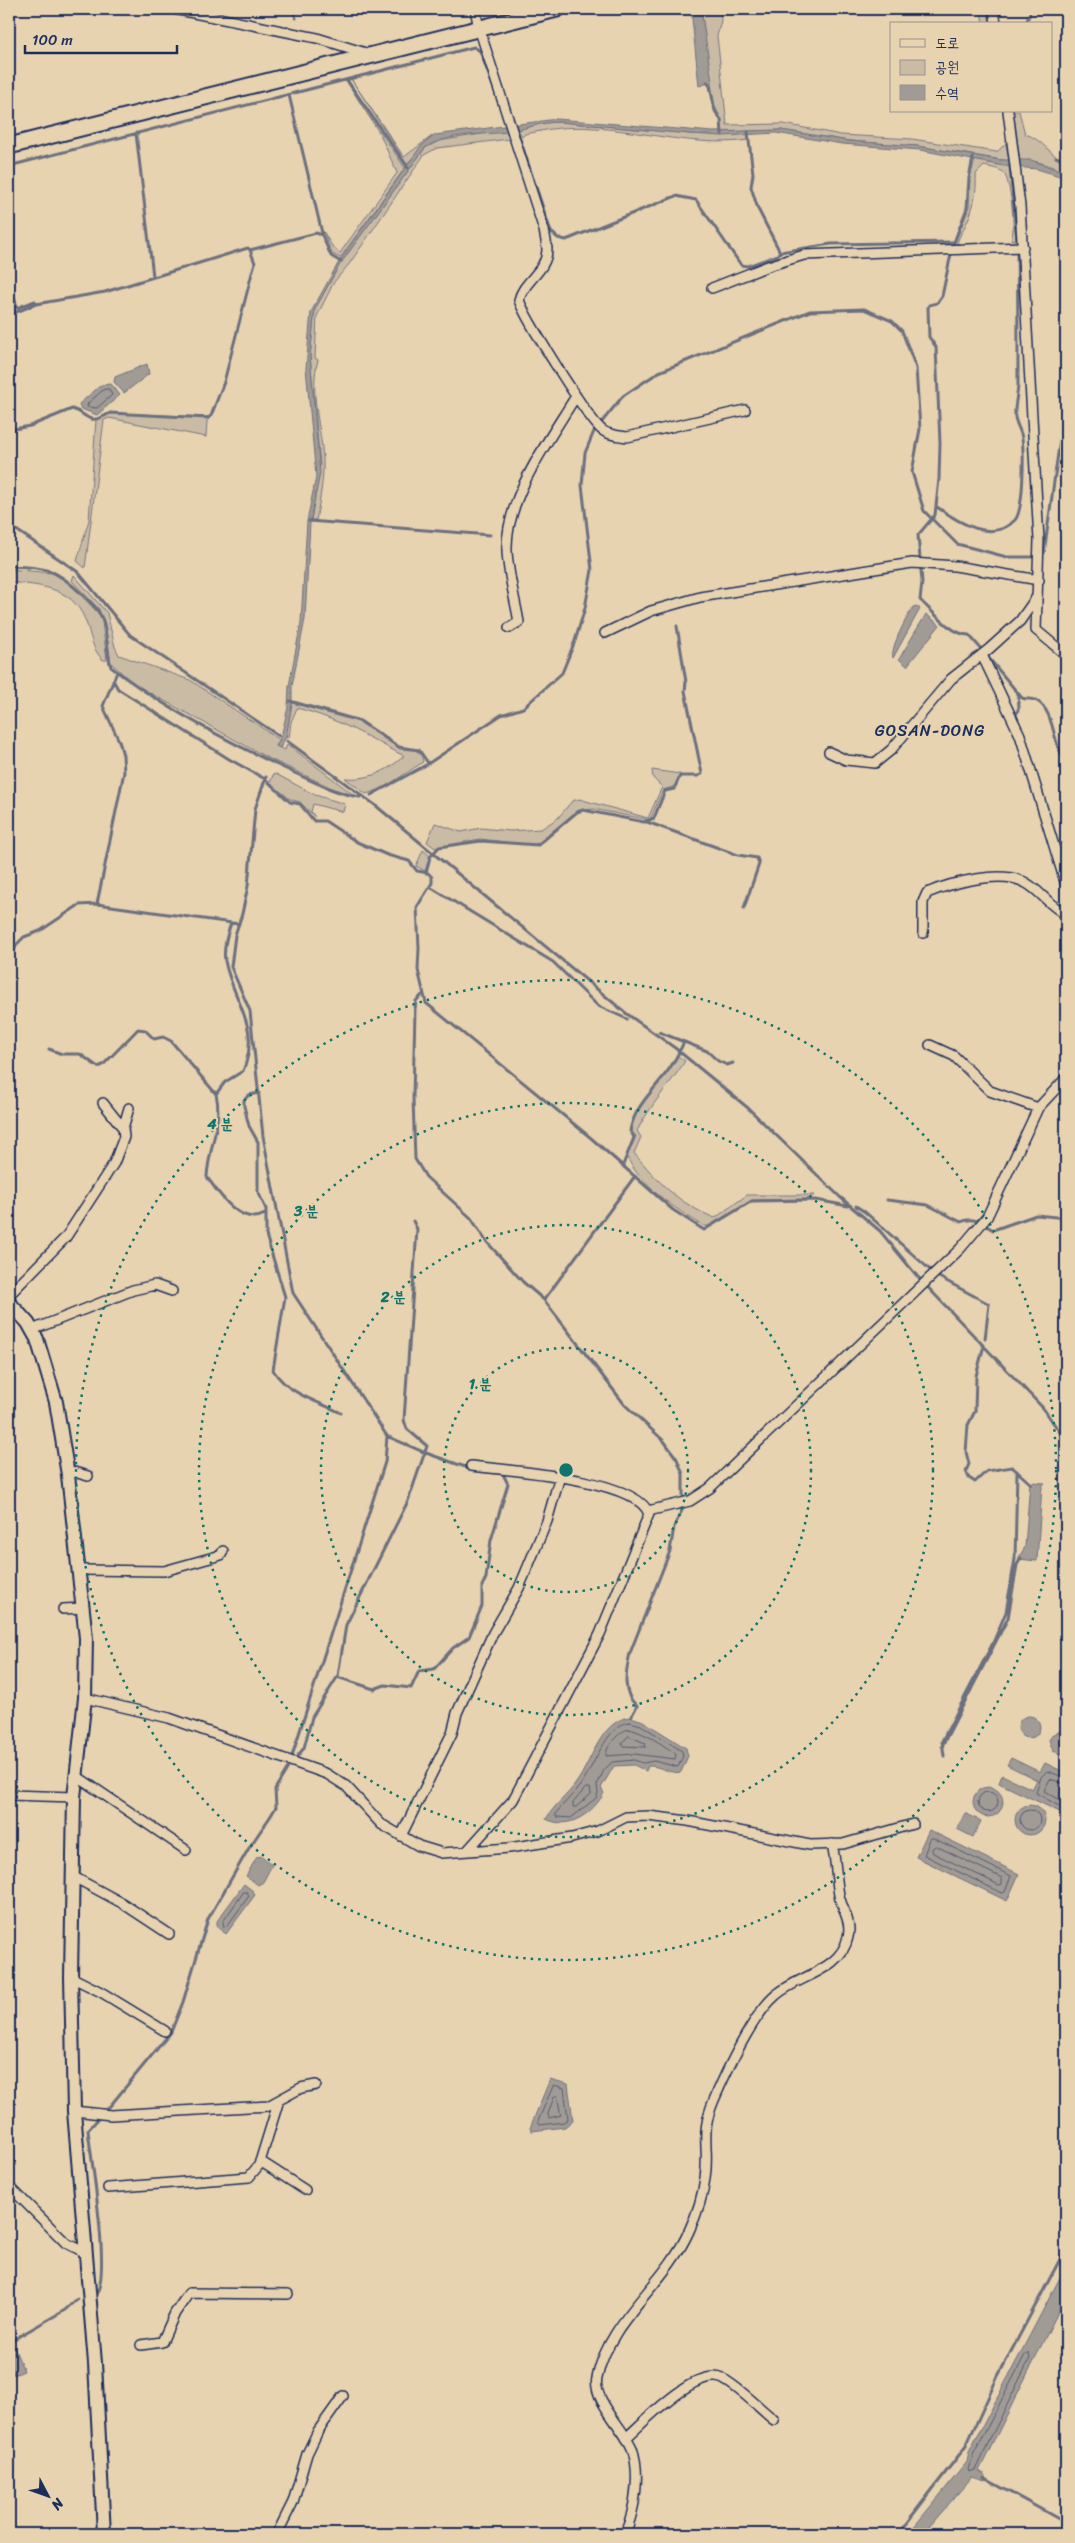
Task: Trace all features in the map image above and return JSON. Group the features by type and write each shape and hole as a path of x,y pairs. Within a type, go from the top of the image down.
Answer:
{"main road":[{"path":"9,146 557,9"}],"street":[{"path":"174,9 317,38 371,55"},
{"path":"475,9 479,28 544,230 547,250 544,264 521,292 519,300 576,396 603,431 627,437 745,410"},
{"path":"994,9 996,22"},
{"path":"1008,112 1023,247 1039,540 1036,630 1066,655"},
{"path":"712,288 768,266 804,256 1023,247"},
{"path":"510,628 519,622 507,552 510,525 525,484 576,396"},
{"path":"605,633 651,611 700,596 912,563 955,566 1039,580"},
{"path":"829,752 846,760 875,763 891,750 951,679 982,655 1020,620 1036,598"},
{"path":"982,655 1020,735 1066,885"},
{"path":"922,933 923,902 927,893 943,886 994,878 1008,877 1027,883 1066,914"},
{"path":"930,1045 954,1056 990,1091 1038,1108"},
{"path":"648,1511 690,1501 710,1488 960,1249 987,1217 1038,1108 1066,1078"},
{"path":"103,1102 123,1128"},
{"path":"9,1295 66,1238 80,1219 114,1163 124,1137 123,1128 129,1108"},
{"path":"32,1330 133,1290 155,1285 172,1291"},
{"path":"9,1302 32,1330 45,1362 56,1402 80,1570 86,1638 85,1698 75,1775 71,1977 74,2111 95,2363 104,2534"},
{"path":"466,1851 513,1800 564,1706 600,1634 648,1520 648,1511 639,1501 606,1486 560,1476 471,1466"},
{"path":"67,1470 88,1476"},
{"path":"401,1836 452,1733 457,1713 493,1633 519,1588 547,1521 560,1476"},
{"path":"80,1570 164,1571 222,1555 223,1551"},
{"path":"63,1609 83,1608"},
{"path":"85,1698 169,1718 327,1774 346,1786 381,1824 401,1836 442,1853 509,1848 572,1838 598,1831 626,1817 648,1816 688,1821 810,1845 843,1844 913,1824"},
{"path":"75,1775 186,1850"},
{"path":"9,1795 74,1798"},
{"path":"625,2534 635,2501 635,2473 632,2449 600,2397 596,2381 616,2330 670,2262 690,2230 706,2178 704,2131 707,2117 739,2046 775,1996 832,1963 845,1948 849,1936 849,1921 842,1906 832,1844"},
{"path":"72,1876 122,1903 169,1934"},
{"path":"71,1977 102,1992 164,2031"},
{"path":"74,2111 111,2115 268,2106 301,2088 316,2085"},
{"path":"108,2188 249,2177 260,2161 279,2100"},
{"path":"260,2161 305,2190"},
{"path":"9,2186 66,2243 86,2253"},
{"path":"141,2345 162,2342 175,2313 189,2294 288,2294"},
{"path":"626,2438 657,2409 681,2391 697,2380 711,2375 723,2379 774,2420"},
{"path":"277,2534 293,2502 307,2454 318,2431 343,2396"}],"green space":[{"path":"701,9 720,9 721,21 717,36 727,125 784,124 841,135 912,139 997,152 1006,143 1009,161 917,146 849,141 781,130 724,132 721,129 722,120 714,105"},
{"path":"981,9 988,9 990,22 983,22"},
{"path":"351,79 404,157 432,136 407,164"},
{"path":"347,82 405,168 340,258 332,254 323,231 332,246 340,253 397,173 380,134"},
{"path":"1013,112 1019,112 1025,134 1037,140 1055,156 1066,162 1066,173 1038,162 1020,161"},
{"path":"560,122 690,134 748,134 749,140 701,141 584,127 551,129 525,134 522,137 518,129 542,123"},
{"path":"499,131 507,132 509,139 437,148 424,155 350,263 334,282 317,316 315,358 318,360 315,396 323,466 316,520 311,520 320,465 310,356 315,309 340,264 425,148 439,141"},
{"path":"975,160 1009,166 1016,240 1011,240 1013,227 1012,208 1005,175 998,170 984,166 976,174 974,200 969,218 957,243 960,244 954,245 969,208 970,178"},
{"path":"110,413 211,417 207,421 206,437 109,418 104,420 85,568 77,561 89,520 96,420"},
{"path":"9,569 52,573 69,583 98,613 102,622 107,660 103,660 97,652 82,612 75,603 66,596 45,587 9,582"},
{"path":"74,575 107,613 115,647 119,655 190,680 280,740 276,746 285,750 287,744 354,795 334,789 266,757 134,684 111,663 108,641 99,609 72,581"},
{"path":"292,703 359,722 400,749 415,750 421,754 423,762 382,789 366,794 345,778 362,778 377,774 404,756 339,723 297,708 291,722 289,738 286,737"},
{"path":"652,770 680,774 676,786 663,790 650,820 593,809 577,811 538,843 531,845 480,839 435,848 427,842 435,823 461,832 481,828 510,831 541,829 558,818 572,801 579,799 648,818 662,787 653,778"},
{"path":"276,774 315,795 345,804 343,812 313,804 311,812 315,817 300,802 290,799 270,783 273,775"},
{"path":"423,850 430,856 425,871 416,866"},
{"path":"678,1056 685,1061 648,1112 637,1131 641,1137 634,1153 661,1183 680,1199 715,1218 747,1195 815,1195 807,1199 752,1200 708,1226 704,1226 671,1205 650,1188 633,1168 627,1157 636,1136 631,1130 634,1120 645,1100"}],"water":[{"path":"691,9 701,9 712,82 699,86"},
{"path":"557,119 713,132 781,130 849,141 917,146 1000,160 1031,160 1066,173 1066,178 1037,169 1004,166 920,150 842,144 776,133 723,136 560,122 546,123 508,132 454,137 425,148 340,264 315,309 310,356 320,473 310,523 305,619 292,686 292,704 286,737 280,748 276,746 281,737 288,707 289,686 301,622 307,521 316,477 306,368 311,312 340,260 421,146 435,135"},
{"path":"147,364 149,374 124,393 114,382 115,377"},
{"path":"110,384 120,395 97,415 81,409 79,404 101,385"},
{"path":"917,606 920,609 893,658 894,647 900,632 913,607"},
{"path":"926,614 940,625 907,666 899,659"},
{"path":"1030,1482 1045,1483 1042,1486 1037,1561 1018,1559 1025,1547"},
{"path":"1029,1716 1037,1719 1040,1727 1037,1735 1029,1738 1021,1735 1018,1727 1021,1719"},
{"path":"631,1717 643,1721 686,1748 688,1756 681,1772 677,1773 652,1766 648,1766 646,1771 634,1765 614,1766 601,1788 604,1793 587,1813 580,1818 563,1823 546,1819 576,1783 604,1733 612,1725"},
{"path":"1061,1731 1066,1733 1066,1752 1060,1754 1053,1751 1049,1740 1053,1734"},
{"path":"1011,1758 1040,1772 1045,1763 1066,1773 1066,1815 999,1783 1002,1775 1032,1789 1037,1780 1007,1765"},
{"path":"988,1787 994,1788 1002,1796 1002,1808 994,1816 988,1817 982,1816 974,1808 973,1802 974,1796 982,1788"},
{"path":"1030,1805 1036,1806 1044,1814 1044,1826 1036,1834 1030,1835 1024,1834 1016,1826 1015,1820 1016,1814 1024,1806"},
{"path":"965,1813 981,1821 973,1837 957,1829"},
{"path":"929,1830 1019,1874 1007,1901 916,1857"},
{"path":"262,1856 272,1865 263,1882 258,1885 246,1876 257,1857"},
{"path":"244,1884 255,1895 226,1934 217,1927 217,1921"},
{"path":"550,2079 568,2084 573,2120 565,2127 532,2131 530,2128"},
{"path":"1066,2266 1066,2296 979,2471 986,2475 985,2481 972,2477 923,2534 908,2534 967,2462 969,2452"},
{"path":"13,2345 24,2371 14,2375 11,2368 9,2369 9,2348"}],"waterway":[{"path":"289,9 293,11 296,18"},
{"path":"1027,22 1031,9"},
{"path":"9,166 474,47 480,51 497,97"},
{"path":"347,80 408,168"},
{"path":"707,82 710,86 715,111 721,120 722,134"},
{"path":"289,95 322,233"},
{"path":"516,127 551,232 558,238 566,240 676,196 696,200 741,265 748,266 778,255 780,252 831,244 953,242"},
{"path":"748,132 753,174 751,187 758,209 780,252"},
{"path":"136,133 153,276"},
{"path":"1056,157 1066,161"},
{"path":"953,245 967,208 969,178 973,158"},
{"path":"1010,165 1017,238"},
{"path":"9,315 36,304 105,292 248,248 250,250 316,233 322,235 331,256 341,262"},
{"path":"9,430 30,426 72,409 92,419 110,413 207,418 211,416 224,382 255,263 250,250"},
{"path":"951,254 942,296 937,303 929,305 928,308 929,337 936,347 940,443 935,515 918,535 922,582 920,600 949,627 969,635 983,651"},
{"path":"937,507 965,524 986,530 1006,527 1015,520 1018,514 1022,494 1023,456 1022,438 1015,413 1018,383 1017,254"},
{"path":"9,278 17,308 35,301 37,304"},
{"path":"601,423 623,396 659,372 810,311 864,309 892,321 902,331 916,368 920,429 912,472 924,511 957,544 1007,557 1032,557"},
{"path":"1044,553 1066,396"},
{"path":"371,795 426,765 501,715 523,708 562,673 575,641 585,608 592,570 582,485 585,453 595,429"},
{"path":"309,521 490,535"},
{"path":"9,525 78,572 130,635 279,736"},
{"path":"9,566 51,571 75,587 102,617 111,667 154,697 202,726 276,764 344,794 360,797"},
{"path":"426,873 430,857 439,847 481,841 538,845 577,812 583,810 644,822 654,818 665,791 674,789 680,776 698,776 702,774 685,691 686,682 677,626"},
{"path":"987,656 1022,698 1035,700 1043,706 1047,712 1061,754 1066,760"},
{"path":"97,904 124,772 123,755 119,741 103,706 117,672"},
{"path":"113,680 118,689 229,759 265,779 290,802 300,804 314,821 325,821 357,842 387,855 409,861 417,871 428,873 432,877 432,883 417,907 418,970 426,1003 591,1138 673,1210 704,1230 752,1201 816,1200 848,1206"},
{"path":"1018,694 1019,707 1016,715 1020,726"},
{"path":"290,701 360,721 399,747 419,750 428,763"},
{"path":"287,741 375,805 627,1014 675,1048 748,1108 840,1197 880,1231 917,1276 1043,1408 1066,1441"},
{"path":"266,777 255,809 248,886 235,935 231,967 250,1011 263,1136 293,1293 387,1436 385,1462 292,1756"},
{"path":"647,822 738,855 757,858 759,864 744,908"},
{"path":"430,887 553,962 598,1006 627,1019"},
{"path":"1064,887 1066,894"},
{"path":"9,962 17,944 24,937 40,931 79,905 97,904 239,924"},
{"path":"216,1094 225,1082 243,1071 248,1055 248,1027 225,961 225,946 231,923"},
{"path":"422,995 416,1001 415,1009 413,1098 415,1159 426,1177 471,1218 486,1241 523,1282 544,1300"},
{"path":"49,1049 62,1054 80,1054 98,1067 103,1065 138,1029 145,1030 154,1039 163,1037 171,1041 216,1094 218,1115 207,1177 224,1200 239,1212 256,1217 265,1214"},
{"path":"659,1032 707,1051 718,1061 727,1065 733,1063"},
{"path":"623,1165 634,1137 630,1131 632,1122 645,1100 670,1069 684,1042"},
{"path":"259,1093 249,1095 244,1100 244,1106 249,1126 258,1142 258,1192 266,1209 266,1235 285,1297 273,1370 287,1386 313,1401 341,1413"},
{"path":"631,1717 637,1706 632,1701 627,1688 628,1660 670,1551 674,1527 683,1508 683,1474 677,1459 664,1441 625,1405 544,1300 635,1176"},
{"path":"887,1200 928,1205 961,1222 974,1220 993,1230 1036,1215 1066,1218"},
{"path":"856,1206 937,1276 989,1304 985,1339"},
{"path":"296,1758 304,1748 312,1717 338,1676 346,1625 408,1501 427,1446 407,1429 404,1420 417,1229 413,1221"},
{"path":"983,1349 976,1376 975,1411 968,1425 966,1452 969,1464 966,1471 969,1478 975,1482 987,1471 1012,1467 1031,1484"},
{"path":"387,1436 426,1453 471,1469"},
{"path":"944,1756 942,1741 993,1643 1006,1612 1015,1559 1017,1471"},
{"path":"337,1677 374,1689 385,1685 411,1688 419,1671 434,1669 453,1648 469,1637 482,1606 482,1586 486,1578 491,1540 508,1484 503,1474 487,1472"},
{"path":"942,1746 1008,1618 1017,1565 1021,1558"},
{"path":"96,2294 100,2283 101,2242 88,2130 171,2032 183,2002 208,1919 249,1848 276,1807 275,1789 289,1766"},
{"path":"898,2534 966,2446 998,2376 1066,2248"},
{"path":"9,2342 65,2310 77,2299"},
{"path":"984,2478 1066,2523"}],"district":[{"name":"GOSAN-DONG","path":"930,730"}]}
